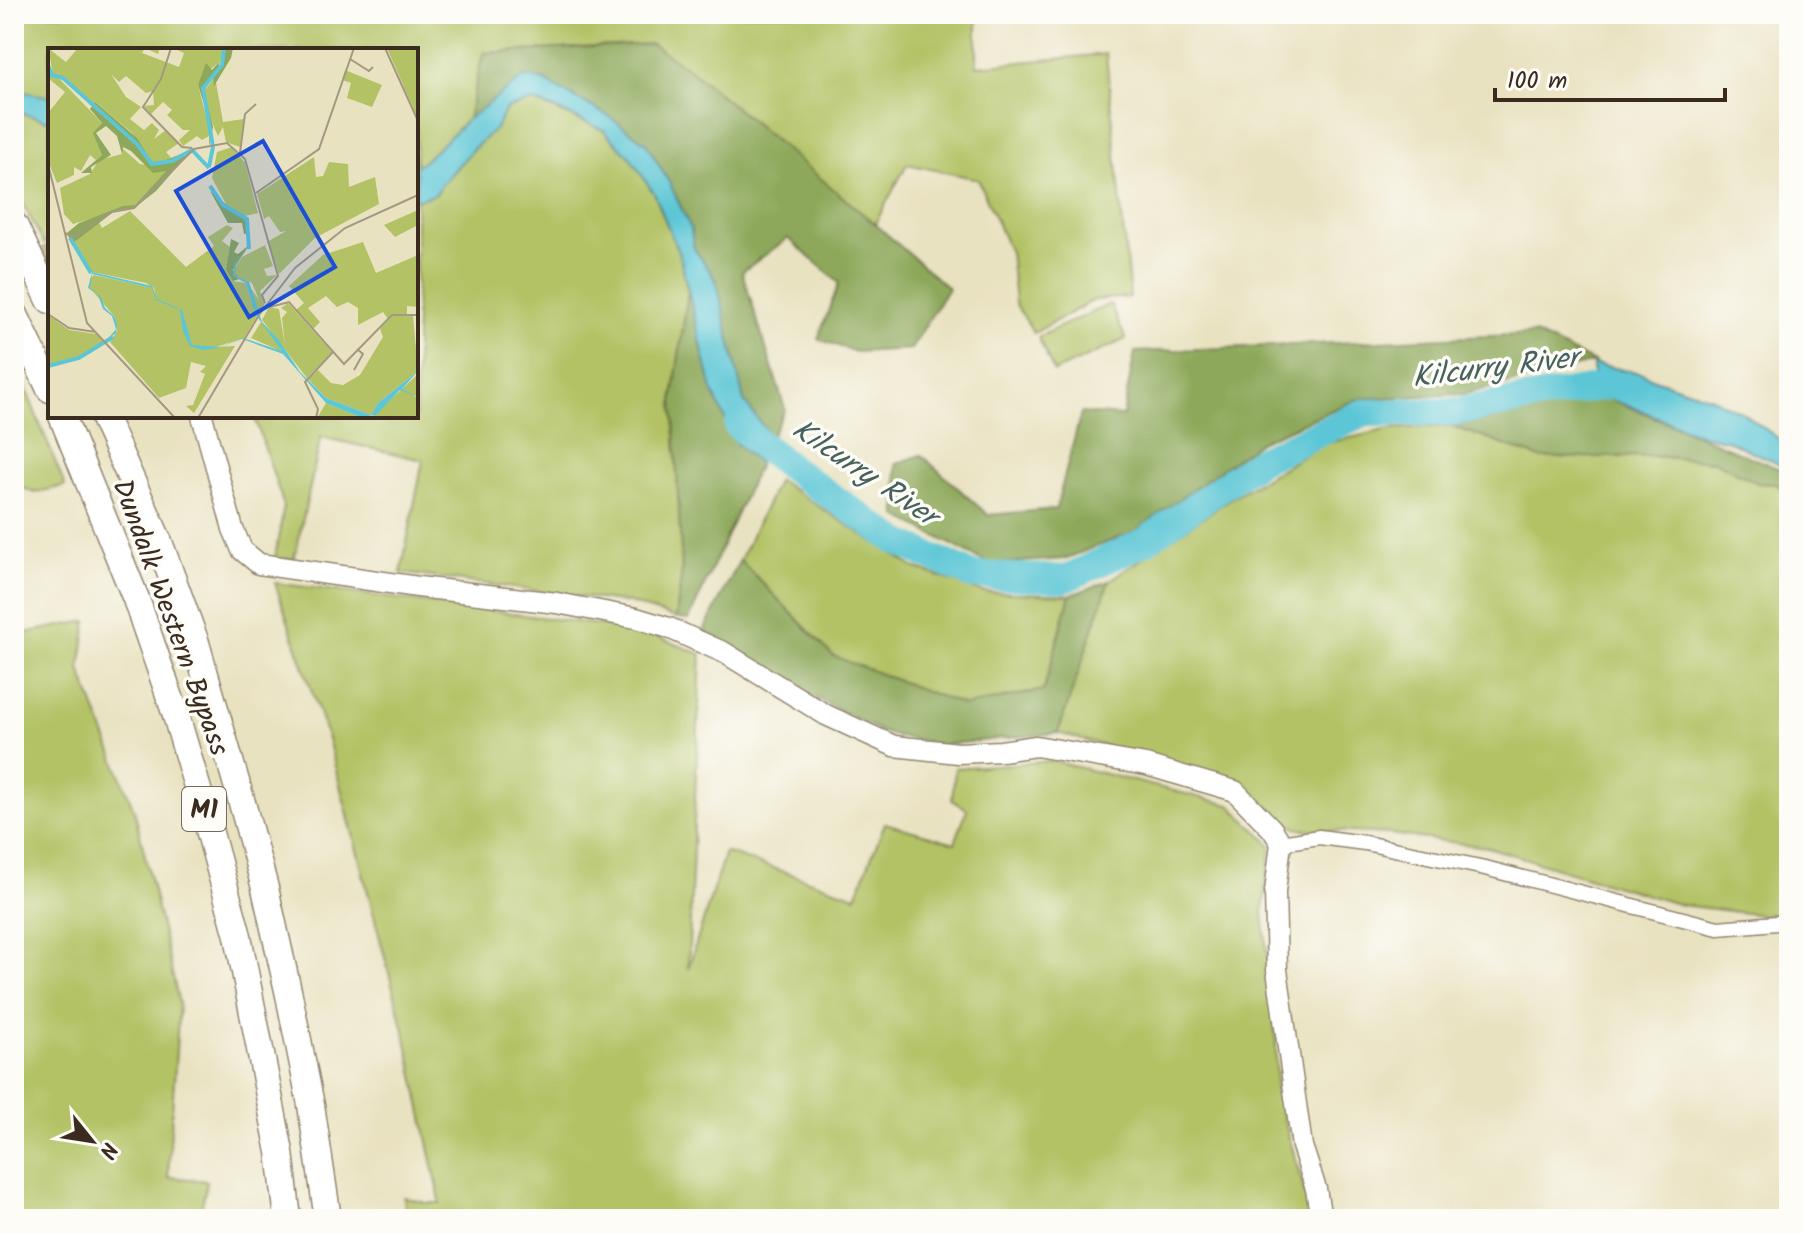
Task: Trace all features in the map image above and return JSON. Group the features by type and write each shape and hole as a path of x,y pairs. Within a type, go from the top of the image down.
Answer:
{"highway":[{"path":"14,225 48,296"},
{"path":"14,313 48,385"},
{"name":"Dundalk Western Bypass","path":"63,418 136,599 201,800 238,936 280,1152 288,1219"},
{"name":"Dundalk Western Bypass","path":"104,418 159,542 196,643 241,799 289,995 311,1105 328,1219"}],"street":[{"path":"203,418 233,529 242,550 259,564 557,603 636,618 669,628 725,653 826,715 894,746 958,753 1036,746 1146,765 1235,791 1272,829 1281,843 1275,892 1277,970 1302,1146 1316,1189 1321,1219"},
{"path":"1281,843 1319,837 1365,843 1485,868 1718,928 1789,922"}],"green space":[{"path":"14,14 977,14 977,66 1106,54 1130,297 1094,300 1034,333 1015,303 1010,252 978,179 907,164 875,224 693,72 652,44 484,53 468,119 418,164 418,48 48,48 48,97 14,90"},
{"path":"652,44 693,72 948,288 911,349 856,352 818,339 839,283 788,238 742,272 785,409 771,437 744,401 716,280 694,248 691,229 646,143 607,115 543,80 524,77 468,119 483,53"},
{"path":"532,101 604,130 629,156 655,195 680,256 688,292 673,398 682,571 676,618 629,603 401,573 423,460 321,437 294,559 275,558 284,506 255,418 418,418 418,199 436,194 473,149 496,128 506,109"},
{"path":"14,111 48,120 48,241 44,244 14,187"},
{"path":"688,292 712,390 736,443 759,464 689,620 676,618 682,570 673,398"},
{"path":"1110,304 1126,339 1054,372 1038,337"},
{"path":"1535,334 1594,362 1465,394 1358,399 1261,441 1134,532 1064,559 989,564 897,516 896,464 921,455 988,515 1056,509 1081,413 1123,416 1135,352"},
{"path":"14,360 65,486 34,493 20,486 14,488"},
{"path":"1608,398 1789,473 1789,492 1776,484 1758,483 1714,461 1651,456 1540,458 1452,426"},
{"path":"1452,426 1540,458 1651,456 1715,461 1758,483 1776,484 1789,492 1789,913 1762,915 1681,905 1487,847 1390,834 1299,829 1277,818 1238,782 1058,733 1109,581 1233,497 1324,444 1390,429"},
{"path":"778,480 913,567 982,592 1070,595 1044,690 965,706 833,656 740,560"},
{"path":"740,560 833,656 965,706 1044,690 1070,595 1109,581 1058,733 941,745 884,733 802,691 704,631"},
{"path":"275,583 640,630 701,654 688,969 725,852 856,896 885,823 955,843 967,809 952,800 955,768 1053,761 1230,805 1271,845 1263,913 1276,1042 1276,1091 1310,1219 406,1219 404,1197 440,1203 438,1189 406,1038 328,739"},
{"path":"87,621 80,669 135,813 179,1003 168,1177 207,1181 199,1219 14,1219 14,635"}],"water":[{"path":"524,77 543,80 607,115 646,143 691,229 694,248 716,280 744,401 771,437 759,464 736,443 712,390 680,256 655,195 629,156 604,130 532,101 506,109 496,128 473,149 436,194 418,199 418,164 468,119"},
{"path":"14,90 48,97 48,120 14,111"},
{"path":"1593,364 1642,373 1712,398 1743,413 1789,446 1789,469 1729,441 1702,435 1593,391"}],"waterway":[{"name":"Kilcurry River","path":"738,426 795,471 896,541 972,575 1065,579 1144,542 1259,461 1363,413 1453,412 1612,385 1628,390"}],"tunnel":[{"path":"14,272 48,256"}]}
